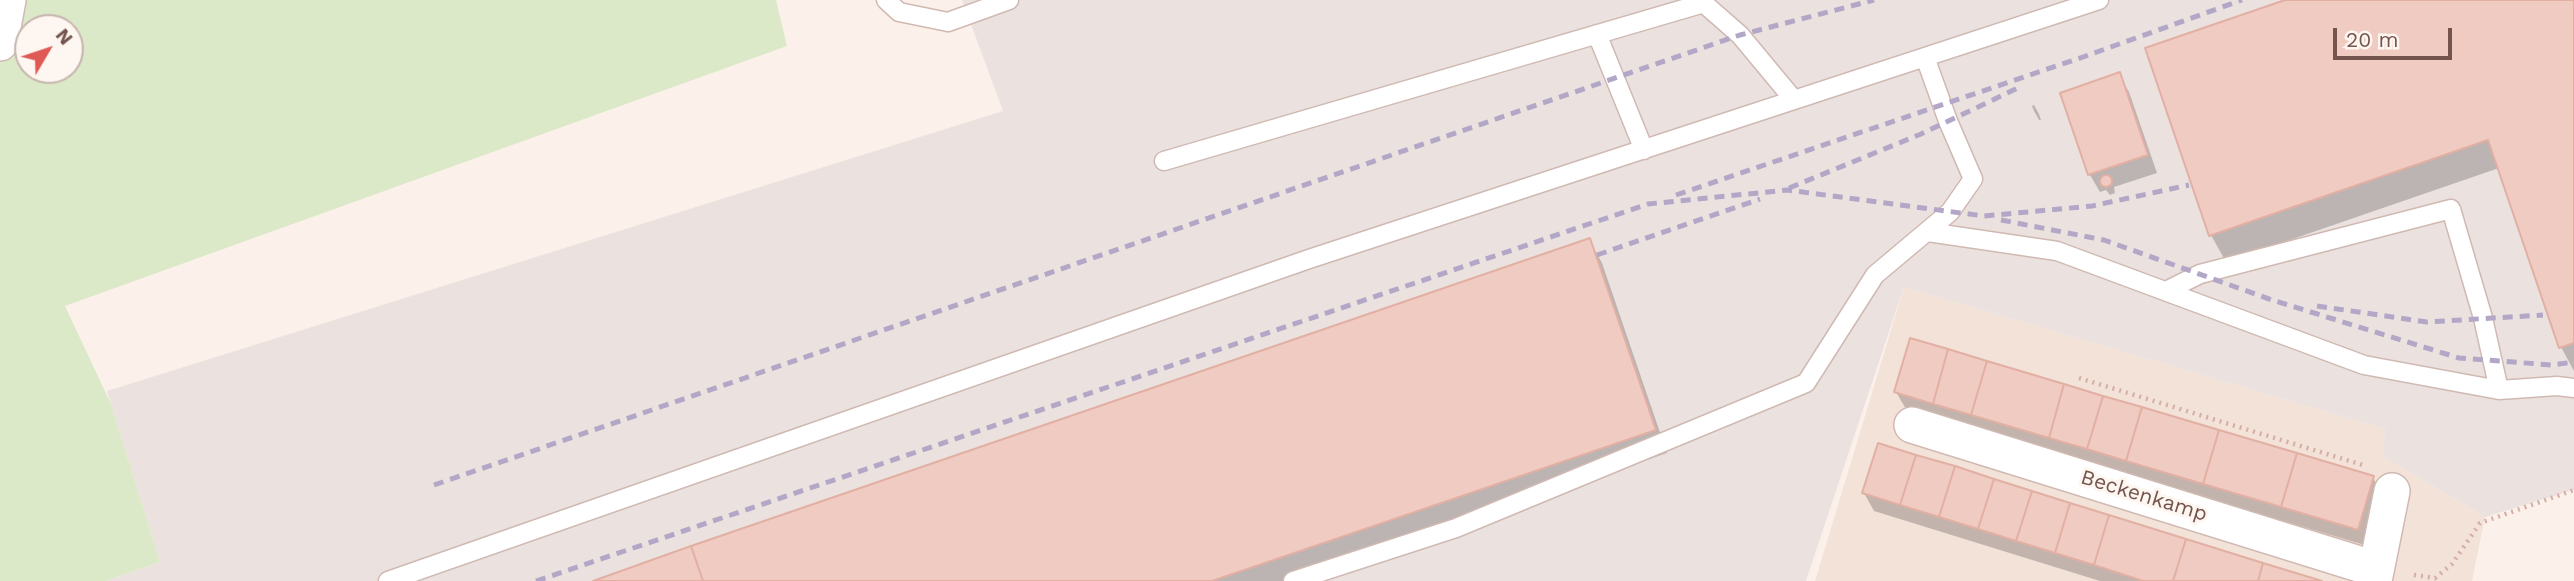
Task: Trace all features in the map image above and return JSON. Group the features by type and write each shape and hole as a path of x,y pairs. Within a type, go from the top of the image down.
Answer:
{"street":[{"path":"0,43 8,0"},
{"name":"Beckenkamp","path":"1912,425 2375,575"},
{"path":"2375,575 2392,491"}],"lane":[{"path":"886,0 899,12 948,22 1009,0"},
{"path":"388,581 1309,259 2099,0"},
{"path":"1164,161 1702,1 1740,35 1794,100"},
{"path":"1597,34 1644,149"},
{"path":"1293,581 1456,528 1806,383 1875,275 1950,212 1973,179 1925,57"},
{"path":"2166,291 2200,274 2451,209 2483,318 2499,390"},
{"path":"1928,232 2057,251 2364,365 2499,390 2557,386 2574,388"}],"path":[{"path":"2080,378 2383,471 2392,491"},
{"path":"2375,575 2435,578 2452,564 2480,523 2574,490"}],"shaded area":[{"path":"962,0 2574,0 2574,490 2485,517 2382,456 2385,429 1904,287 1806,581 106,581 160,562 107,391 1003,111"},
{"path":"1904,287 2385,429 2382,456 2485,517 2472,581 1815,581"}],"green space":[{"path":"0,0 776,0 787,46 65,306 111,404 160,562 106,581 0,581"}],"building":[{"path":"2285,0 2574,0 2574,343 2559,348 2488,140 2209,236 2145,48"},
{"path":"2120,72 2148,155 2088,175 2060,93"},
{"path":"2106,175 2112,181 2106,187 2100,181"},
{"path":"1590,238 1656,430 1212,581 703,581 691,546"},
{"path":"1910,338 1948,349 1933,404 1894,392"},
{"path":"1948,349 1987,361 1971,415 1933,404"},
{"path":"1987,361 2064,384 2049,438 1971,415"},
{"path":"2064,384 2103,396 2087,449 2049,438"},
{"path":"2103,396 2142,407 2126,461 2087,449"},
{"path":"2142,407 2219,430 2203,484 2126,461"},
{"path":"2219,430 2297,453 2281,507 2203,484"},
{"path":"1878,443 1916,455 1900,505 1862,493"},
{"path":"2297,453 2374,476 2358,530 2281,507"},
{"path":"1916,455 1955,466 1939,517 1900,505"},
{"path":"1955,466 1994,479 1978,529 1939,517"},
{"path":"1994,479 2032,491 2016,541 1978,529"},
{"path":"2032,491 2070,503 2055,553 2016,541"},
{"path":"2070,503 2109,515 2094,565 2055,553"},
{"path":"2109,515 2186,539 2173,581 2143,581 2094,565"},
{"path":"2186,539 2263,563 2258,581 2173,581"},
{"path":"691,546 703,581 593,581"},
{"path":"2263,563 2322,581 2258,581"}],"railway":[{"path":"434,485 1740,35 1874,0"},
{"path":"1676,195 2242,0"},
{"path":"1789,188 1921,134 2020,87"},
{"path":"536,581 1648,204 1787,190 1984,216 2092,206 2189,185"},
{"path":"1597,255 1760,199"},
{"path":"2001,220 2104,240 2272,300 2459,358 2552,365 2574,362"},
{"path":"2317,306 2427,322 2543,315"}]}
